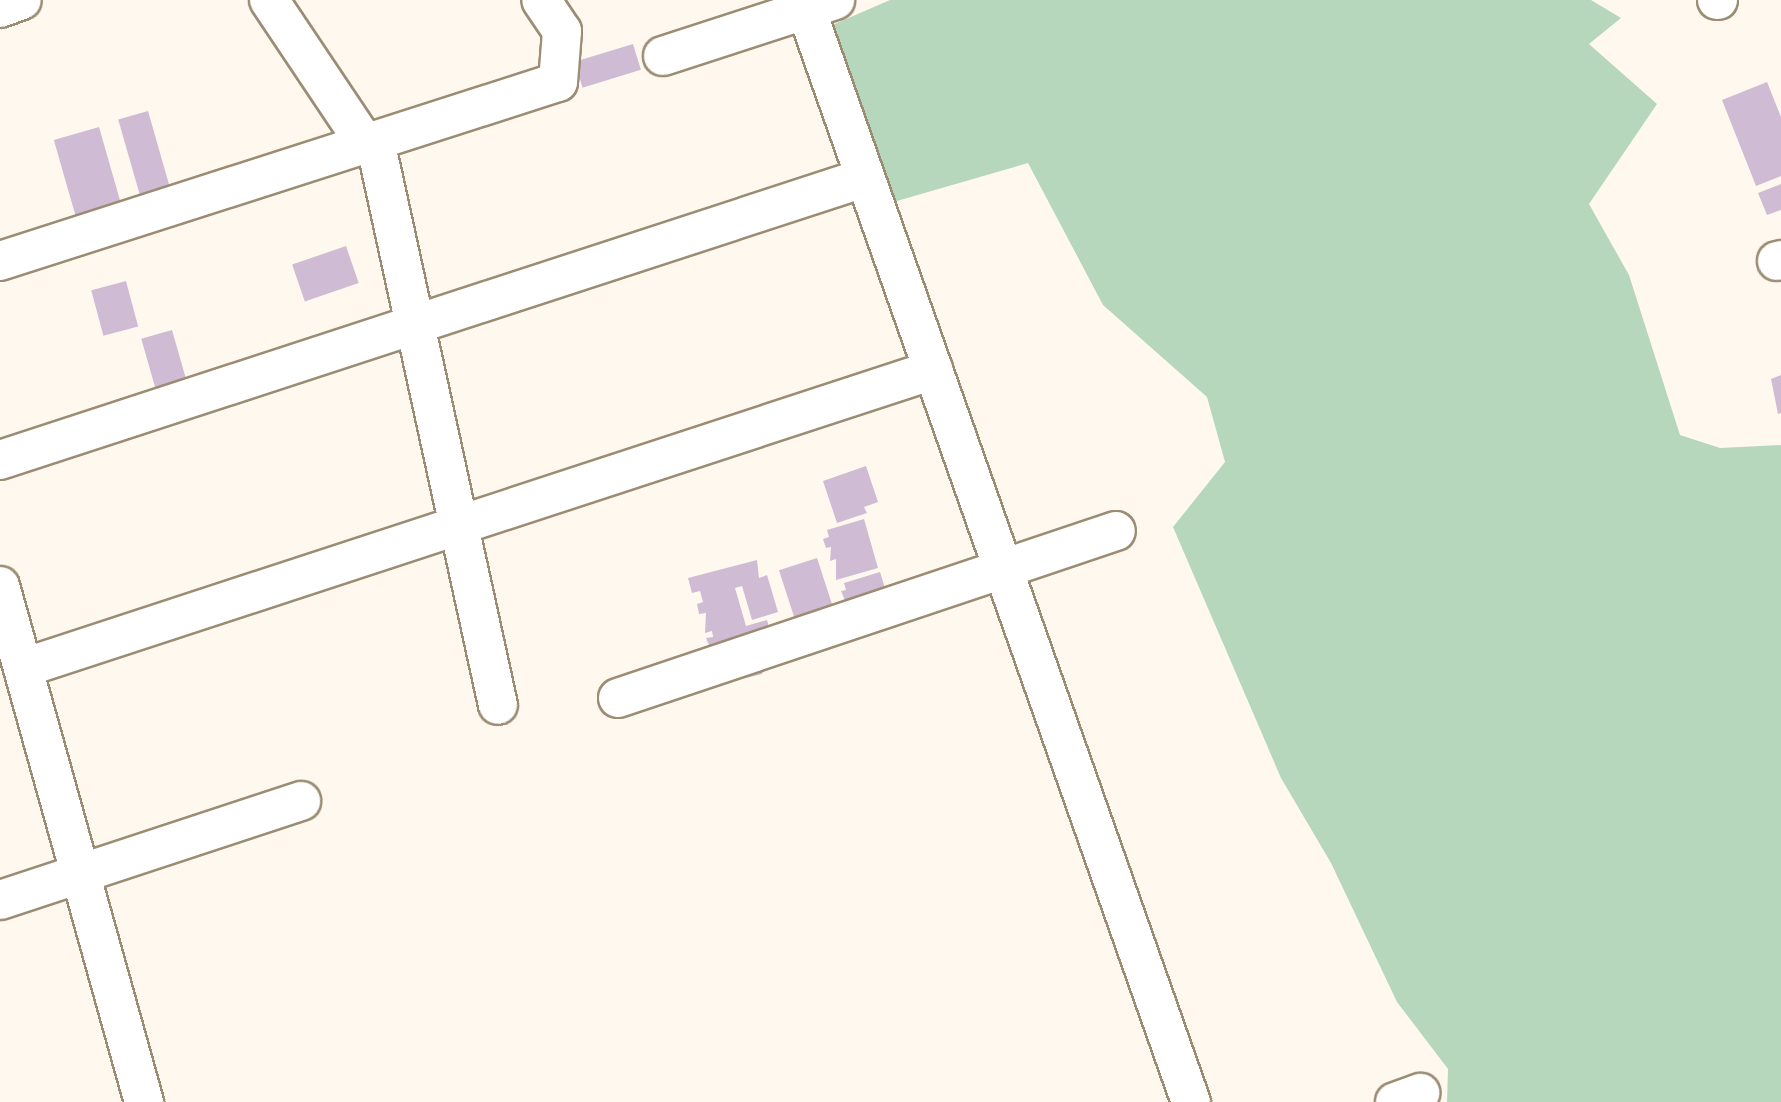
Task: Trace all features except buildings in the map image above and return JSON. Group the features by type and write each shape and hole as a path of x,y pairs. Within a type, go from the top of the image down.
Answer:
{"street":[{"path":"0,8 22,0"},
{"path":"269,0 370,141 416,325 498,705"},
{"path":"0,261 558,82 562,31 541,0"},
{"path":"663,56 820,5 864,178 1191,1102"},
{"path":"0,460 864,178"},
{"path":"23,668 459,528 933,370"},
{"path":"618,698 1116,531"},
{"path":"0,586 144,1102"},
{"path":"0,900 301,801"}],"green space":[{"path":"890,0 1591,0 1621,18 1589,44 1657,104 1589,204 1629,275 1680,435 1720,448 1781,445 1781,1102 1447,1102 1448,1069 1397,1002 1331,863 1281,778 1173,527 1225,462 1207,397 1103,305 1028,163 890,203 830,26"}]}
